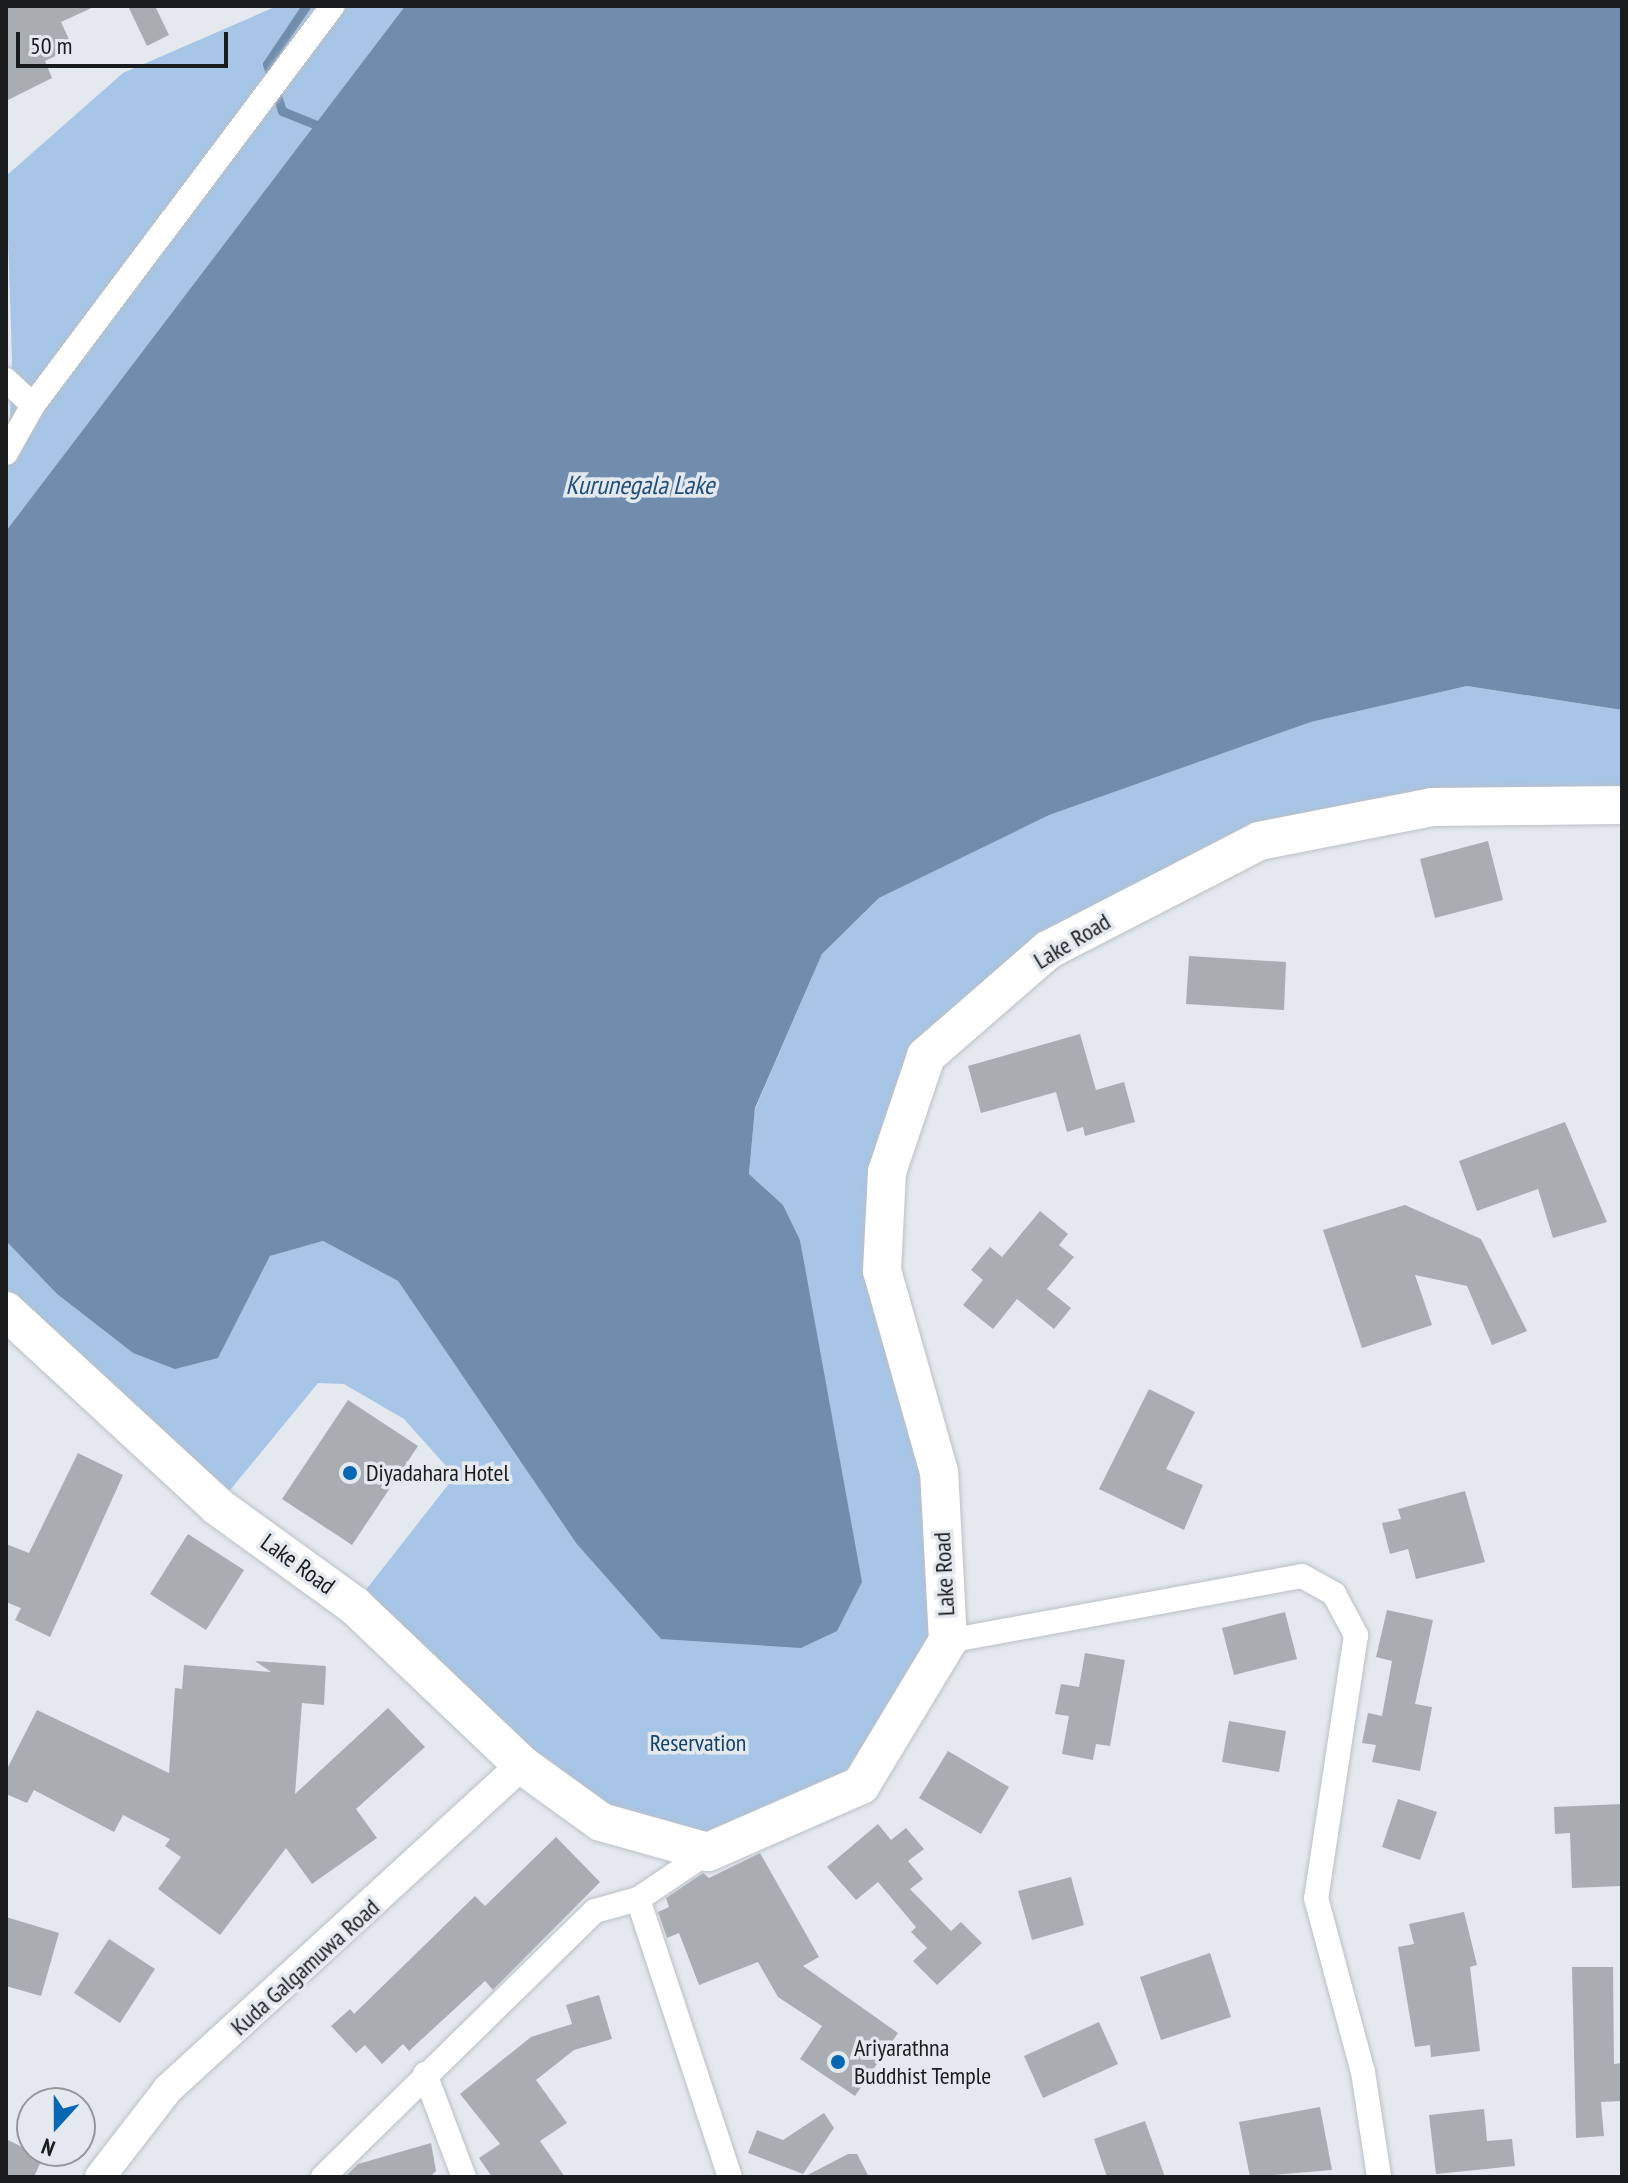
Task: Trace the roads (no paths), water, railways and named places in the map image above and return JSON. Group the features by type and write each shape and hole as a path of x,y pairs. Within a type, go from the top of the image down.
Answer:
{"main road":[{"name":"Lake Road","path":"6,1311 217,1506 354,1605 522,1765 601,1822 708,1852 861,1785 948,1641 939,1472 882,1271 887,1172 926,1056 1048,950 1259,841 1432,807 1622,805"}],"street":[{"path":"6,453 33,405 333,6"},
{"path":"6,380 33,405"},
{"path":"948,1641 1302,1576 1334,1594 1356,1635 1316,1898 1363,2072 1379,2177"},
{"name":"Kuda Galgamuwa Road","path":"100,2177 168,2089 522,1765"},
{"path":"323,2177 595,1911 638,1899 708,1852"},
{"path":"638,1899 730,2177"},
{"path":"425,2074 464,2177"}],"water":[{"name":"Kurunegala Lake","path":"405,6 1622,6 1622,710 1467,686 1311,722 1049,815 879,898 822,954 755,1108 749,1174 783,1205 800,1240 862,1582 837,1631 801,1648 661,1639 576,1543 398,1281 323,1241 270,1256 218,1358 175,1369 133,1353 57,1294 6,1241 6,531"}],"waterway":[{"path":"306,6 267,64 282,111 314,124"}],"place":[{"name":"Diyadahara Hotel","path":"350,1473"},
{"name":"Ariyarathna Buddhist Temple","path":"838,2062"}],"park label":[{"name":"Reservation","path":"698,1743"}]}
